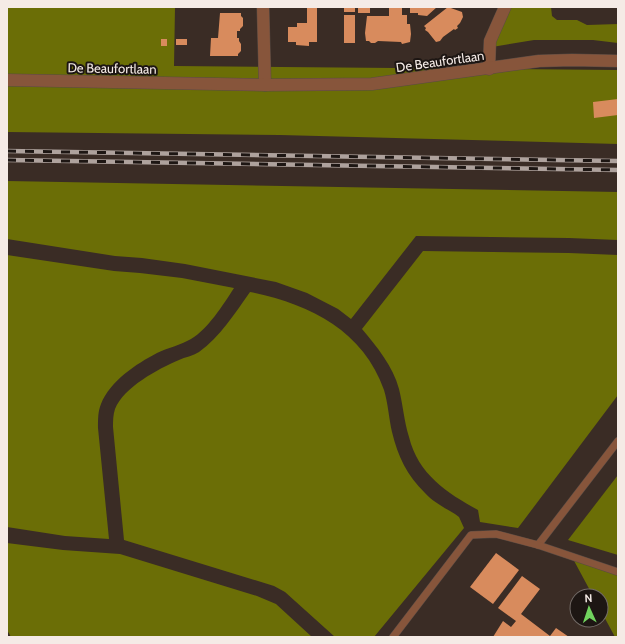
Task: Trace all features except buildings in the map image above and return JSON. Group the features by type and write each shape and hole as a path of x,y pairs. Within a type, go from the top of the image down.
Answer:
{"street":[{"path":"263,7 265,85"},
{"path":"489,69 490,41 505,7"},
{"name":"De Beaufortlaan","path":"7,80 265,85 372,84 539,61 618,61"}],"lane":[{"path":"538,545 618,441"},
{"path":"393,637 471,535 496,534 538,545 618,572"}],"shaded area":[{"path":"7,7 175,7 174,66 618,70 618,144 280,135 7,132"},
{"path":"509,7 551,7 552,16 557,20 577,20 587,25 618,24 618,43 593,40 534,40 492,47"},
{"path":"7,181 618,192 618,240 416,236 351,319 338,309 307,293 276,282 185,264 115,256 7,239"},
{"path":"423,251 618,255 618,395 518,528 480,522 478,510 455,497 435,481 419,462 409,437 399,389 393,372 379,350 362,329"},
{"path":"7,255 114,271 182,278 234,288 215,316 197,335 187,341 157,353 132,368 117,381 105,396 101,404 99,409 98,428 109,539 65,536 7,527"},
{"path":"250,292 272,297 313,312 348,336 362,351 375,369 384,390 394,441 400,458 408,472 428,496 459,517 464,528 374,637 335,637 285,592 274,586 124,540 113,427 113,416 119,401 142,380 181,359 197,353 207,346 227,324"},
{"path":"618,475 618,555 568,540"},
{"path":"7,543 63,550 120,554 257,596 276,604 312,637 11,637 7,630"},
{"path":"572,557 618,571 618,637 615,637 609,626 609,588 589,588"}],"railway":[{"path":"7,151 618,161"},
{"path":"7,160 618,170"}]}
